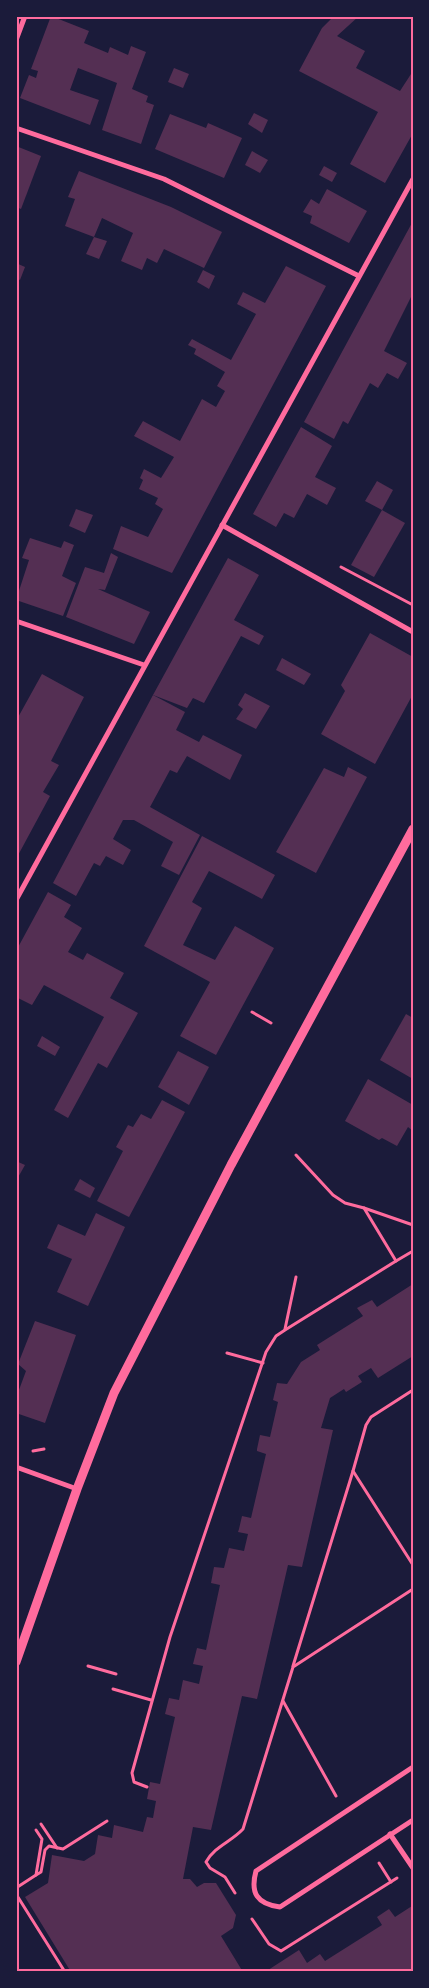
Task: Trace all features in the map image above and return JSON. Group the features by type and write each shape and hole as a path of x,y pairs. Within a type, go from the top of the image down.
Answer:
{"street":[{"path":"16,40 25,16"},
{"path":"16,128 164,179 359,276"},
{"path":"16,900 413,179"},
{"path":"222,525 413,632"},
{"path":"16,621 144,665"},
{"path":"16,1662 77,1489 114,1393 170,1281 413,829"},
{"path":"16,1467 77,1489"},
{"path":"413,1767 256,1871 252,1884 258,1898 267,1905 280,1907 413,1820"},
{"path":"390,1834 413,1868"}],"path":[{"path":"252,1012 271,1023"},
{"path":"296,1155 333,1195 345,1203 413,1225"},
{"path":"364,1208 396,1261"},
{"path":"147,1787 134,1782 132,1773 151,1700 270,1344 285,1330 413,1251"},
{"path":"285,1330 296,1277"},
{"path":"227,1353 263,1363"},
{"path":"212,1851 237,1836 242,1829 366,1425 371,1417 413,1390"},
{"path":"26,1448 35,1451 44,1449"},
{"path":"353,1471 413,1565"},
{"path":"293,1666 413,1589"},
{"path":"88,1666 116,1674"},
{"path":"112,1689 151,1700"},
{"path":"283,1700 344,1812"},
{"path":"16,1888 41,1872 48,1846 63,1849 107,1821"},
{"path":"41,1824 57,1848"},
{"path":"36,1830 42,1839 36,1875"},
{"path":"16,1894 65,1972"}],"building":[{"path":"51,16 89,31 84,43 108,53 110,47 128,55 131,46 146,52 132,89 148,96 146,102 154,105 141,144 102,130 117,83 78,68 70,90 99,100 90,125 20,98 29,75 36,78 38,71 31,69"},
{"path":"334,16 359,16 337,36 365,51 356,68 400,91 411,74 413,75 413,133 385,183 350,164 378,112 299,71 322,28"},
{"path":"174,68 189,74 183,88 168,82"},
{"path":"254,113 268,120 262,133 248,124"},
{"path":"170,114 206,128 208,123 242,138 224,178 155,149"},
{"path":"16,146 41,156 21,209 16,207"},
{"path":"252,151 268,160 260,173 245,165"},
{"path":"324,166 337,173 332,182 319,175"},
{"path":"79,171 171,207 222,232 204,268 164,249 157,263 147,258 142,270 121,261 133,233 102,218 94,237 65,226 75,199 68,197"},
{"path":"327,189 367,211 349,243 310,223 312,216 303,212 311,199 319,204"},
{"path":"413,221 413,293 384,351 407,363 398,379 387,373 378,388 370,383 348,424 343,421 334,439 304,422"},
{"path":"94,237 107,241 99,259 86,254"},
{"path":"16,263 25,267 20,280 16,278"},
{"path":"286,266 326,286 172,573 113,549 121,526 148,537 163,509 155,504 158,498 139,489 143,480 140,478 144,469 161,478 174,457 134,436 143,421 180,441 202,399 216,407 225,391 217,386 225,372 194,354 196,349 188,345 192,339 231,360 256,314 237,304 243,292 265,303"},
{"path":"203,270 215,276 209,289 197,282"},
{"path":"301,427 332,446 315,477 336,488 327,505 307,494 294,518 284,513 276,527 253,514"},
{"path":"377,481 393,490 382,510 365,501"},
{"path":"76,509 93,515 85,533 69,526"},
{"path":"382,510 405,523 374,577 351,565"},
{"path":"30,538 61,548 64,541 74,545 62,576 76,583 63,616 16,600 29,560 22,558"},
{"path":"111,553 118,557 105,590 98,589 150,612 134,644 66,617 85,567 104,573"},
{"path":"228,558 259,575 234,620 264,636 259,645 241,636 204,703 193,698 187,708 153,695"},
{"path":"370,633 413,657 413,694 375,764 321,734 345,691 341,685"},
{"path":"282,658 311,674 304,685 276,670"},
{"path":"42,674 84,697 51,761 59,765 43,792 50,796 16,859 16,721"},
{"path":"245,693 270,706 256,729 236,719 243,709 238,705"},
{"path":"153,695 185,712 176,730 199,742 203,735 242,755 230,780 187,756 177,773 170,770 150,807 200,835 179,875 161,866 173,842 134,820 123,820 113,839 131,850 123,865 106,856 100,866 94,863 76,896 53,883"},
{"path":"348,767 367,777 316,873 276,852 324,768 344,777"},
{"path":"202,836 275,875 262,899 209,871 192,902 202,908 183,945 215,960 235,926 274,948 216,1055 180,1036 210,982 144,946"},
{"path":"48,892 71,905 64,917 82,928 68,952 83,960 87,953 124,973 110,998 138,1013 107,1068 98,1063 68,1118 54,1110 104,1017 44,985 32,1005 16,997 16,951"},
{"path":"406,1014 413,1018 413,1079 380,1060"},
{"path":"42,1036 60,1047 55,1056 37,1046"},
{"path":"178,1051 209,1067 189,1105 158,1087"},
{"path":"368,1079 413,1105 413,1131 408,1127 397,1146 382,1138 379,1140 345,1121"},
{"path":"162,1100 185,1112 129,1217 97,1201 123,1151 116,1147 128,1125 133,1127 141,1114 151,1119"},
{"path":"16,1161 25,1165 16,1181"},
{"path":"80,1179 95,1188 90,1198 74,1190"},
{"path":"96,1213 125,1227 88,1306 57,1292 72,1259 47,1248 58,1224 85,1236"},
{"path":"413,1284 413,1356 378,1378 371,1368 358,1376 362,1382 346,1392 344,1389 330,1398 321,1428 333,1430 302,1567 288,1565 257,1699 242,1696 211,1830 193,1827 183,1879 190,1879 197,1887 204,1883 216,1883 236,1915 233,1928 221,1936 243,1972 71,1972 25,1897 48,1883 52,1855 84,1861 95,1854 98,1835 112,1838 114,1825 143,1832 147,1817 153,1818 156,1801 147,1799 150,1782 160,1784 175,1717 165,1714 169,1698 179,1700 183,1680 199,1684 203,1666 193,1664 197,1648 206,1650 220,1585 211,1583 214,1567 224,1568 229,1548 244,1551 248,1534 238,1532 242,1516 251,1518 266,1454 257,1451 257,1449 260,1435 270,1437 278,1402 273,1400 277,1383 287,1384 301,1362 320,1350 317,1345 363,1316 357,1308 372,1300 377,1307"},
{"path":"35,1321 76,1335 45,1423 16,1413 16,1398 26,1371 18,1364"},
{"path":"412,1906 413,1972 265,1972 299,1950 307,1963 320,1954 325,1961 382,1925 377,1917 389,1909 395,1917"}]}
